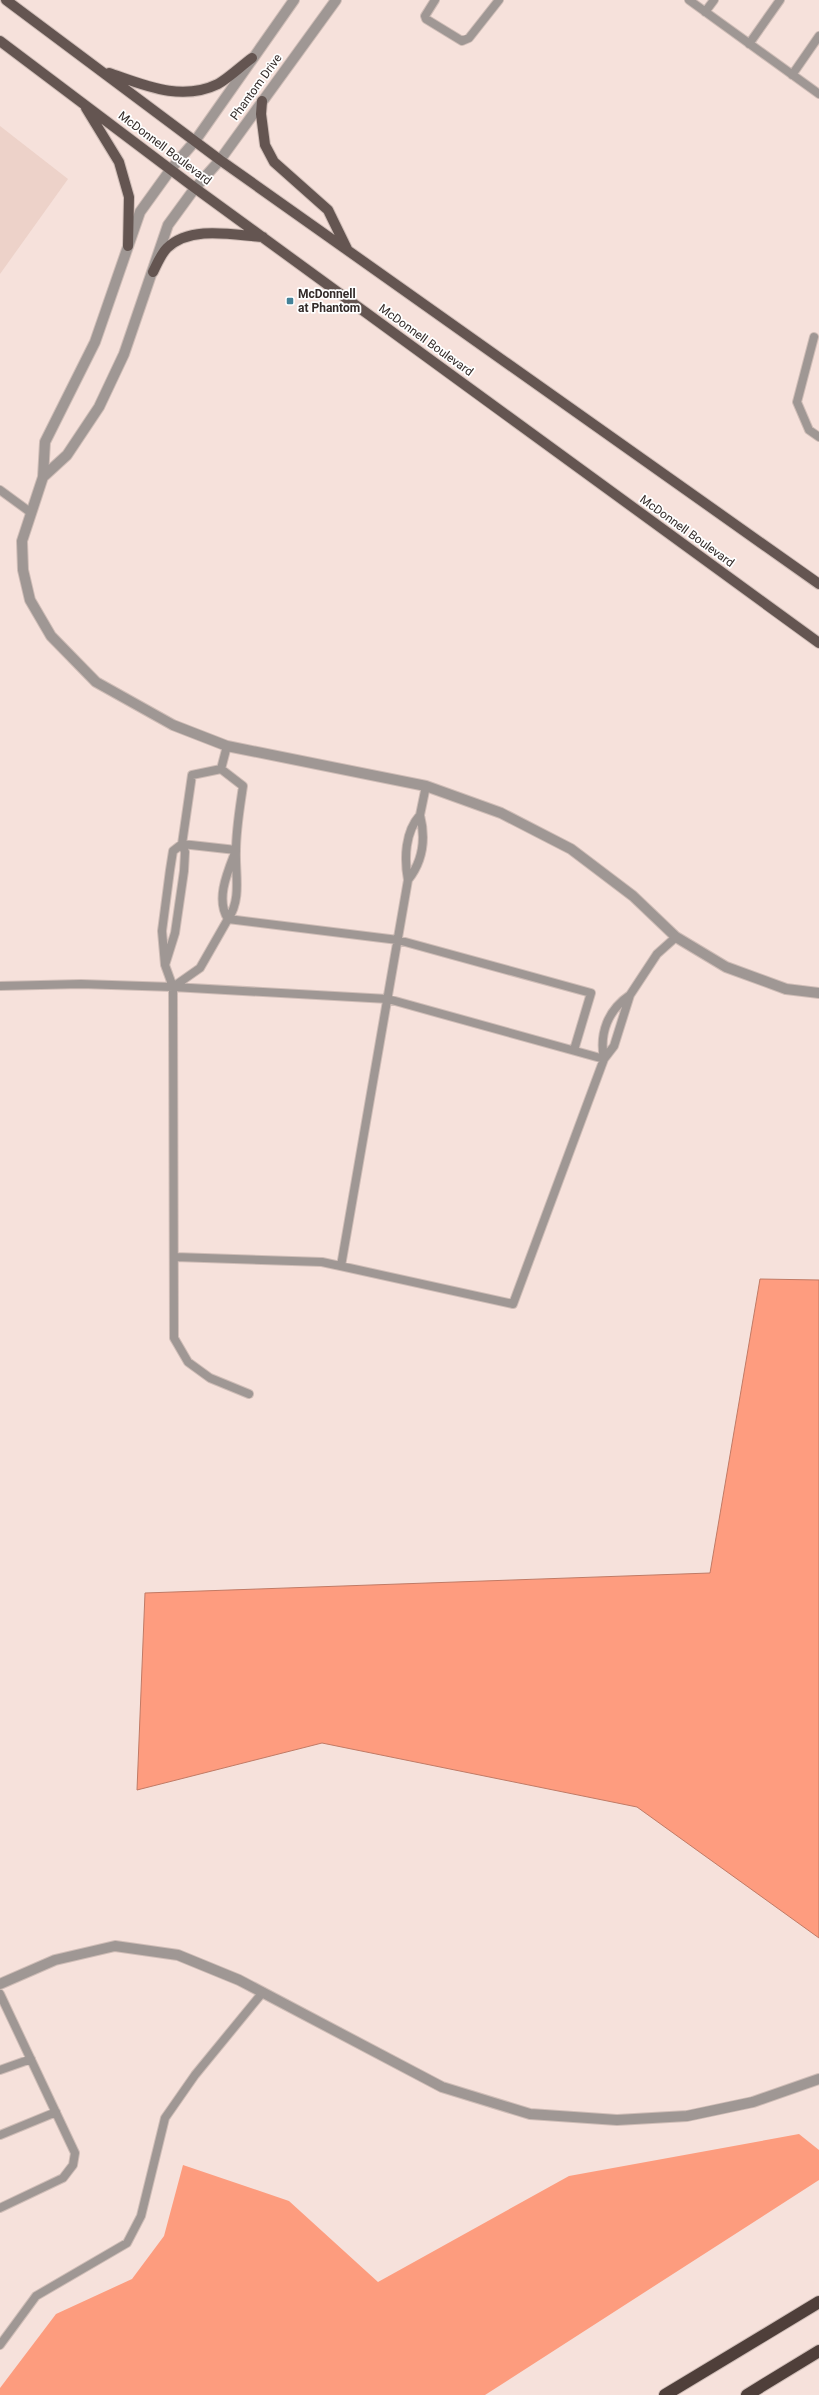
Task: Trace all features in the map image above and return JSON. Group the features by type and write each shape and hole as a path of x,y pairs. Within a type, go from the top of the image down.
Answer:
{"highway":[{"path":"665,2395 819,2302"},
{"path":"747,2395 819,2351"}],"main road":[{"name":"McDonnell Boulevard","path":"6,0 220,160 819,584"},
{"name":"McDonnell Boulevard","path":"0,40 195,188 819,643"},
{"path":"101,71 156,89 179,93 201,90 218,83 252,58"},
{"path":"262,101 261,114 265,145 274,162 328,210 348,251"},
{"path":"81,102 119,162 129,197 128,246"},
{"path":"153,272 167,248 183,238 203,234 263,237"}],"street":[{"name":"Phantom Drive","path":"43,478 45,442 95,342 140,212 171,169 195,141 294,0"},
{"name":"Phantom Drive","path":"43,478 67,455 99,407 124,354 168,225 195,188 220,160 336,0"},
{"path":"43,478 30,512 22,541 23,570 30,600 51,636 96,682 172,725 227,746 426,786 501,813 571,849 633,896 676,937 726,967 786,989 819,993"},
{"path":"0,1984 55,1960 116,1946 178,1955 239,1980 263,1992 442,2088 530,2114 617,2120 687,2116 753,2102 819,2079"}],"lane":[{"path":"435,0 425,16 426,19 457,40 462,41 469,38 499,0"},
{"path":"689,0 819,94"},
{"path":"705,12 714,0"},
{"path":"749,44 780,0"},
{"path":"792,75 819,36"},
{"path":"814,337 797,402 809,430 819,437"},
{"path":"0,490 30,512"},
{"path":"221,769 227,746"},
{"path":"165,964 175,933 184,871 185,852 182,844 192,776 221,769"},
{"path":"173,987 200,968 234,910 238,882 236,850 243,786 221,769"},
{"path":"341,1266 408,880 405,864 411,826 420,815 426,786"},
{"path":"408,880 418,866 424,829 420,815"},
{"path":"236,850 182,844 173,851 162,931 165,964 173,987 175,1257 174,1338 188,1362 210,1378 249,1394"},
{"path":"236,850 225,881 222,910 228,919 398,940 591,993 574,1050"},
{"path":"175,1257 322,1262 513,1304 604,1059 614,1046 630,995 657,954 676,937"},
{"path":"0,986 81,984 173,987 388,999 604,1059"},
{"path":"604,1059 601,1043 609,1018 618,1003 630,995"},
{"path":"0,2345 36,2296 127,2243 141,2216 166,2118 194,2075 263,1992"},
{"path":"0,1994 75,2153 72,2165 63,2178 0,2208"},
{"path":"0,2070 31,2059"},
{"path":"0,2135 56,2112"}],"shaded area":[{"path":"0,126 68,179 0,274"},
{"path":"760,1279 819,1280 819,1938 637,1807 322,1743 137,1790 145,1593 710,1573"},
{"path":"799,2134 819,2150 819,2180 485,2395 0,2395 0,2388 56,2314 132,2279 164,2236 183,2165 289,2201 378,2282 569,2176"}],"place":[{"name":"McDonnell at Phantom","path":"290,301"}]}
